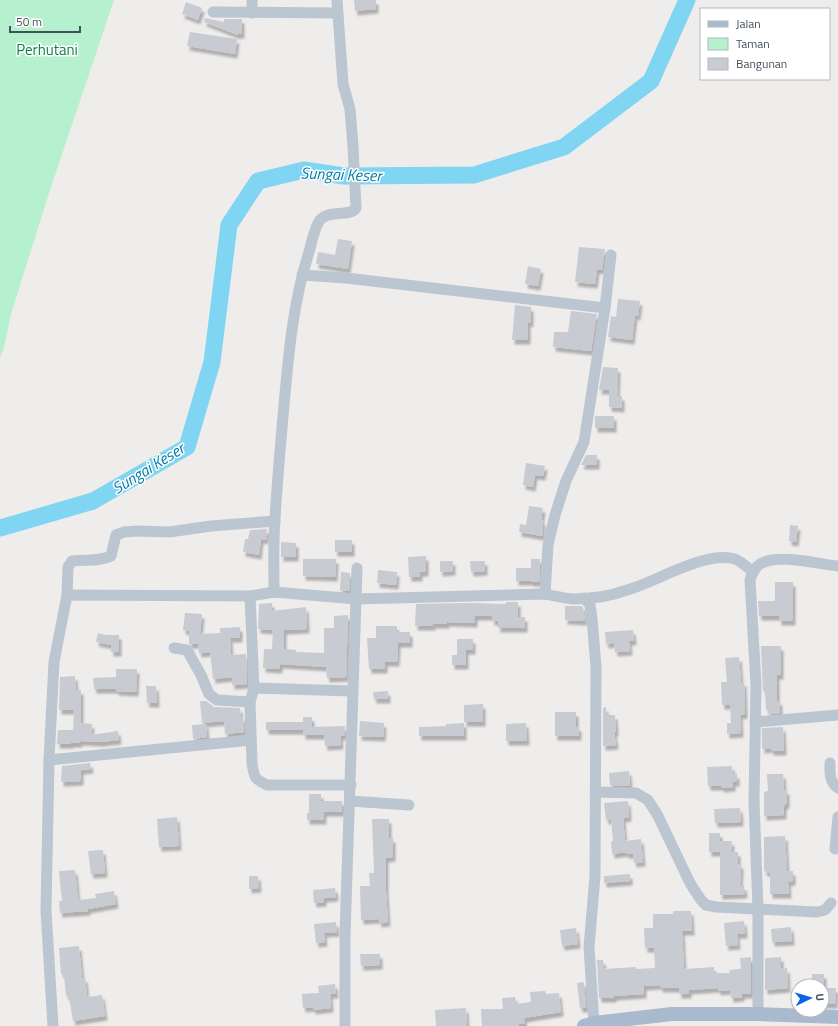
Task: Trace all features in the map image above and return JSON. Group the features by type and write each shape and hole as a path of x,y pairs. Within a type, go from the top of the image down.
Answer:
{"main road":[{"path":"589,1025 647,1021 672,1014 758,1014 838,1017"}],"street":[{"path":"252,0 252,13"},
{"path":"274,592 275,521 286,385 295,310 302,275 315,231 320,220 326,216 336,213 348,213 354,211 356,208 350,109 343,84 337,0"},
{"path":"213,12 337,13"},
{"path":"545,594 548,545 554,515 566,481 584,442 605,308 611,255"},
{"path":"302,275 354,279 605,308"},
{"path":"53,1026 46,911 49,760 54,662 67,595 68,566 72,561 105,559 111,556 116,535 124,532 169,532 211,526 275,521"},
{"path":"67,595 250,596 274,592 356,599 545,594 572,599 626,591 703,560 715,558 733,559 744,564 752,571"},
{"path":"758,1014 758,909 754,802 756,685 750,580 752,571 759,564 768,561 785,559 838,566"},
{"path":"345,1026 345,935 357,568"},
{"path":"250,596 254,688 250,702 251,740 252,763 257,780 267,785 351,785"},
{"path":"584,598 590,605 596,667 595,876 589,947 589,1025"},
{"path":"174,648 186,650 201,675 209,694 218,700 250,702"},
{"path":"254,688 352,691"},
{"path":"755,722 838,715"},
{"path":"49,760 251,740"},
{"path":"830,763 830,778 834,785 838,788"},
{"path":"595,792 636,793 648,800 658,816 690,882 701,900 706,905 716,907 817,912 826,910 831,903"},
{"path":"350,801 410,805"},
{"path":"836,849 838,818"}],"green space":[{"name":"Perhutani","path":"0,0 114,0 50,190 11,314 4,348 0,357"}],"building":[{"path":"354,0 376,0 376,9 355,11"},
{"path":"186,2 202,8 198,20 182,14"},
{"path":"205,18 224,22 224,19 242,19 242,34 238,35 204,22"},
{"path":"190,32 237,39 235,54 187,46"},
{"path":"338,239 352,241 348,269 316,264 318,252 335,255"},
{"path":"579,247 605,249 602,270 597,269 595,284 575,282"},
{"path":"528,266 541,269 538,286 525,284"},
{"path":"618,299 640,301 638,316 635,315 632,340 608,337 611,316 616,317"},
{"path":"515,305 531,307 531,323 528,322 528,340 512,340"},
{"path":"571,311 597,314 591,351 553,347 554,332 568,332"},
{"path":"603,367 618,368 617,396 622,396 622,408 609,407 609,390 599,390"},
{"path":"595,416 614,416 614,428 595,428"},
{"path":"586,455 597,455 597,465 581,465"},
{"path":"526,463 545,466 543,476 535,475 533,487 523,485"},
{"path":"529,506 543,508 541,520 543,521 542,536 519,532 520,524 526,525"},
{"path":"790,525 798,526 796,542 789,541"},
{"path":"267,529 266,540 261,539 259,555 243,552 245,539 248,539 250,530"},
{"path":"335,540 352,540 352,552 335,552"},
{"path":"281,542 296,543 296,557 281,557"},
{"path":"426,556 426,572 420,572 420,577 409,577 408,557"},
{"path":"303,559 336,559 335,577 303,576"},
{"path":"531,559 540,559 539,582 516,581 516,568 531,568"},
{"path":"440,561 453,561 453,571 440,572"},
{"path":"470,561 485,561 485,571 471,572"},
{"path":"378,570 397,572 396,585 377,583"},
{"path":"341,572 350,573 349,591 340,591"},
{"path":"775,582 793,582 793,621 779,621 779,616 759,616 758,601 775,601"},
{"path":"506,602 518,602 518,617 525,617 525,628 498,628 498,621 492,621 492,616 475,616 475,623 447,622 447,624 433,624 433,626 415,626 416,604 506,604"},
{"path":"272,603 272,611 306,607 307,629 284,630 284,649 296,650 296,652 324,653 324,628 334,628 334,616 348,615 346,677 327,678 326,667 280,664 280,669 263,668 264,649 272,649 273,630 258,629 259,604"},
{"path":"565,606 582,606 585,621 565,620"},
{"path":"185,613 202,614 200,634 220,633 220,628 240,627 240,638 230,638 231,655 246,654 247,684 232,685 232,677 213,679 210,652 199,653 198,644 189,644 189,631 183,630"},
{"path":"376,626 397,626 397,632 410,632 410,643 398,643 397,662 385,662 385,669 369,669 367,638 376,638"},
{"path":"633,630 634,641 629,641 630,651 615,652 614,643 606,644 605,632"},
{"path":"98,633 105,635 119,635 119,652 111,652 111,645 96,642"},
{"path":"457,639 473,639 473,650 466,650 466,665 452,665 452,655 457,655"},
{"path":"761,646 781,646 781,675 777,675 777,701 780,701 780,713 769,714 769,710 766,710 765,691 763,691"},
{"path":"739,657 741,682 744,682 745,714 740,715 741,733 727,734 727,723 731,723 730,705 722,705 721,682 727,682 725,658"},
{"path":"116,669 137,669 136,692 116,691 116,689 94,689 93,678 116,677"},
{"path":"75,676 76,690 81,690 81,723 92,724 91,735 118,731 119,740 100,742 80,741 80,743 57,744 58,730 73,730 74,710 59,710 60,677"},
{"path":"146,686 156,686 157,703 147,703"},
{"path":"388,691 388,699 374,699 373,692"},
{"path":"200,701 206,701 214,707 240,708 241,717 243,717 244,732 225,734 224,721 202,723"},
{"path":"483,704 483,722 464,722 464,705"},
{"path":"606,707 606,715 615,715 616,732 614,732 616,745 603,746 603,708"},
{"path":"555,712 576,712 576,727 579,727 579,736 555,736"},
{"path":"303,717 312,717 312,727 345,726 344,736 340,736 341,745 325,746 324,735 303,735 303,730 266,730 266,722 303,722"},
{"path":"360,721 384,723 383,737 359,736"},
{"path":"464,723 464,736 419,736 419,727 446,726 446,724"},
{"path":"526,723 527,741 506,741 506,724"},
{"path":"206,724 207,737 193,739 192,725"},
{"path":"783,727 784,751 771,751 771,748 762,749 762,728"},
{"path":"90,763 91,769 81,770 81,781 61,782 62,766"},
{"path":"732,766 733,774 737,774 737,782 733,782 733,787 722,788 721,786 708,786 707,767"},
{"path":"629,771 630,786 610,785 609,773"},
{"path":"767,774 783,774 784,790 787,790 787,804 784,806 784,815 764,816 764,792 768,791"},
{"path":"309,794 321,794 321,801 342,801 342,812 324,812 324,820 307,820 307,813 309,813"},
{"path":"628,801 629,817 623,818 625,841 641,839 643,862 634,863 633,854 626,854 626,852 612,854 611,842 613,841 611,819 606,820 604,803"},
{"path":"740,808 741,822 715,823 714,809"},
{"path":"177,817 179,846 159,847 157,819"},
{"path":"372,819 389,819 389,838 393,838 393,857 386,858 388,922 379,923 379,919 361,920 360,886 370,886 369,873 374,873"},
{"path":"709,833 720,833 720,841 732,841 731,852 738,852 738,864 741,864 740,886 744,886 745,894 720,895 720,852 709,852"},
{"path":"785,836 787,871 793,871 793,881 788,882 789,894 770,894 770,873 764,871 764,837"},
{"path":"103,850 105,873 91,874 88,851"},
{"path":"75,870 78,900 96,898 95,894 114,891 116,904 88,909 88,911 60,913 59,901 62,901 59,871"},
{"path":"630,874 630,881 604,883 604,876"},
{"path":"249,876 258,876 259,888 249,889"},
{"path":"335,888 336,897 324,898 324,902 314,903 313,890"},
{"path":"673,911 691,911 692,931 682,931 684,969 714,967 714,973 730,973 729,970 741,969 740,958 751,957 751,994 742,994 742,997 731,998 730,990 718,991 718,988 689,990 689,994 679,994 679,988 660,988 660,985 644,986 644,994 614,996 614,998 599,998 597,960 603,960 604,969 636,967 636,969 655,968 654,948 645,948 644,928 653,928 653,914 673,914"},
{"path":"744,921 745,934 737,934 738,945 726,946 724,923"},
{"path":"336,922 337,932 324,933 325,942 316,943 314,924"},
{"path":"791,927 792,941 772,942 771,929"},
{"path":"576,928 578,944 562,946 560,930"},
{"path":"79,946 82,978 85,978 87,997 102,995 105,1016 73,1021 69,996 66,996 64,974 61,974 59,948"},
{"path":"360,954 380,954 380,965 361,966"},
{"path":"781,957 781,969 787,968 788,988 765,990 765,958"},
{"path":"812,974 824,974 824,978 812,978"},
{"path":"584,982 586,1008 580,1008 577,983"},
{"path":"335,984 336,994 330,994 331,1008 313,1010 313,1007 303,1008 302,994 319,993 318,986"},
{"path":"830,988 836,988 835,1004 830,1004"},
{"path":"545,991 546,994 559,993 561,1012 524,1018 525,1023 519,1024 519,1026 482,1026 481,1009 503,1009 502,998 515,997 516,1004 531,1002 530,992"},
{"path":"466,1008 467,1026 436,1026 435,1010"}],"waterway":[{"name":"Sungai Keser","path":"0,528 93,501 187,447 212,362 229,225 258,181 304,170 344,176 474,175 564,147 651,81 687,0"}]}
